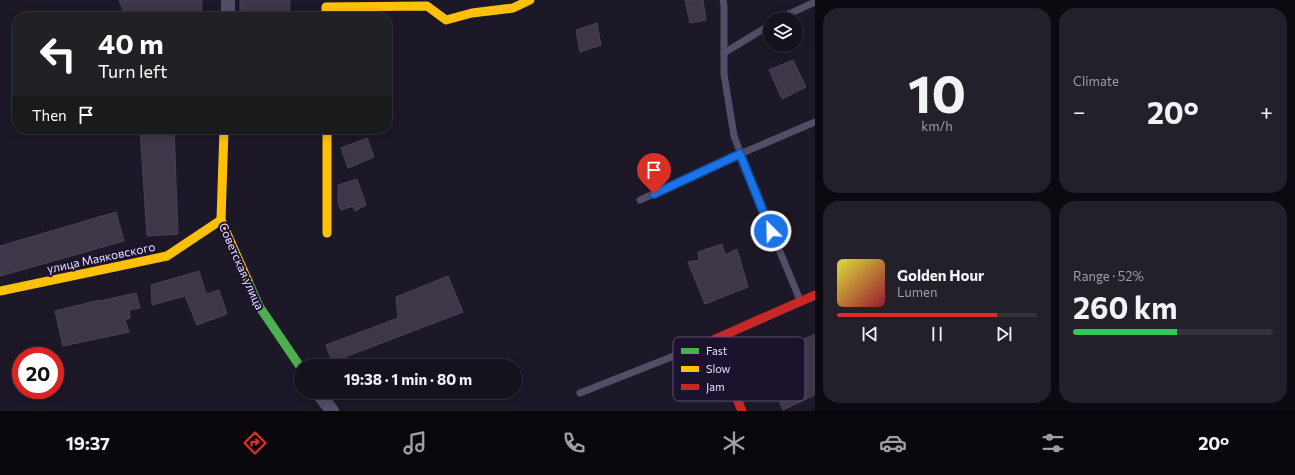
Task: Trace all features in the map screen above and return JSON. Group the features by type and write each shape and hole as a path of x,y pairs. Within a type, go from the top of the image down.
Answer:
{"street":[{"path":"228,0 228,12"},
{"path":"326,12 326,7 427,6 446,20 472,13 513,8 530,0"},
{"name":"Советская улица","path":"224,134 220,220 259,306 295,359"},
{"path":"327,134 327,233"},
{"name":"улица Маяковского","path":"0,291 167,256 220,220"},
{"path":"720,337 815,295"},
{"path":"323,399 332,411"},
{"path":"738,401 742,411"}],"lane":[{"path":"723,0 724,74 734,136 800,302"},
{"path":"793,12 815,2"},
{"path":"724,53 763,29"},
{"path":"640,200 740,154 815,122"},
{"path":"580,393 673,356"}],"building":[{"path":"119,0 202,0 201,12 124,12"},
{"path":"240,0 290,0 289,12 240,12"},
{"path":"685,0 703,0 706,20 690,23"},
{"path":"597,23 601,45 580,52 576,30"},
{"path":"793,60 806,87 782,99 769,70"},
{"path":"140,134 174,134 178,234 147,236"},
{"path":"367,138 374,157 348,168 341,148"},
{"path":"357,179 366,205 355,211 353,206 341,210 338,203 338,185"},
{"path":"116,212 124,241 0,276 0,246"},
{"path":"722,244 725,255 737,249 748,287 705,304 688,262 699,260 698,252"},
{"path":"199,271 206,294 219,290 227,314 197,325 185,296 152,305 151,285"},
{"path":"448,276 463,312 340,359 331,359 326,345 398,318 396,297"},
{"path":"136,293 140,308 129,310 130,318 125,320 129,332 63,346 55,311"},
{"path":"815,334 815,395 805,400 805,338"},
{"path":"779,401 802,401 783,410"}],"traffic: fast":[{"path":"248,281 259,306 295,359"}],"traffic: slow":[{"path":"326,12 326,7 427,6 446,20 472,13 513,8 530,0"},
{"path":"224,134 221,220 248,281"},
{"path":"327,134 327,233"},
{"path":"0,291 167,256 221,220"}],"traffic: jam":[{"path":"720,337 815,295"},
{"path":"738,401 742,411"}],"route":[{"path":"654,194 740,154 771,231"}]}
